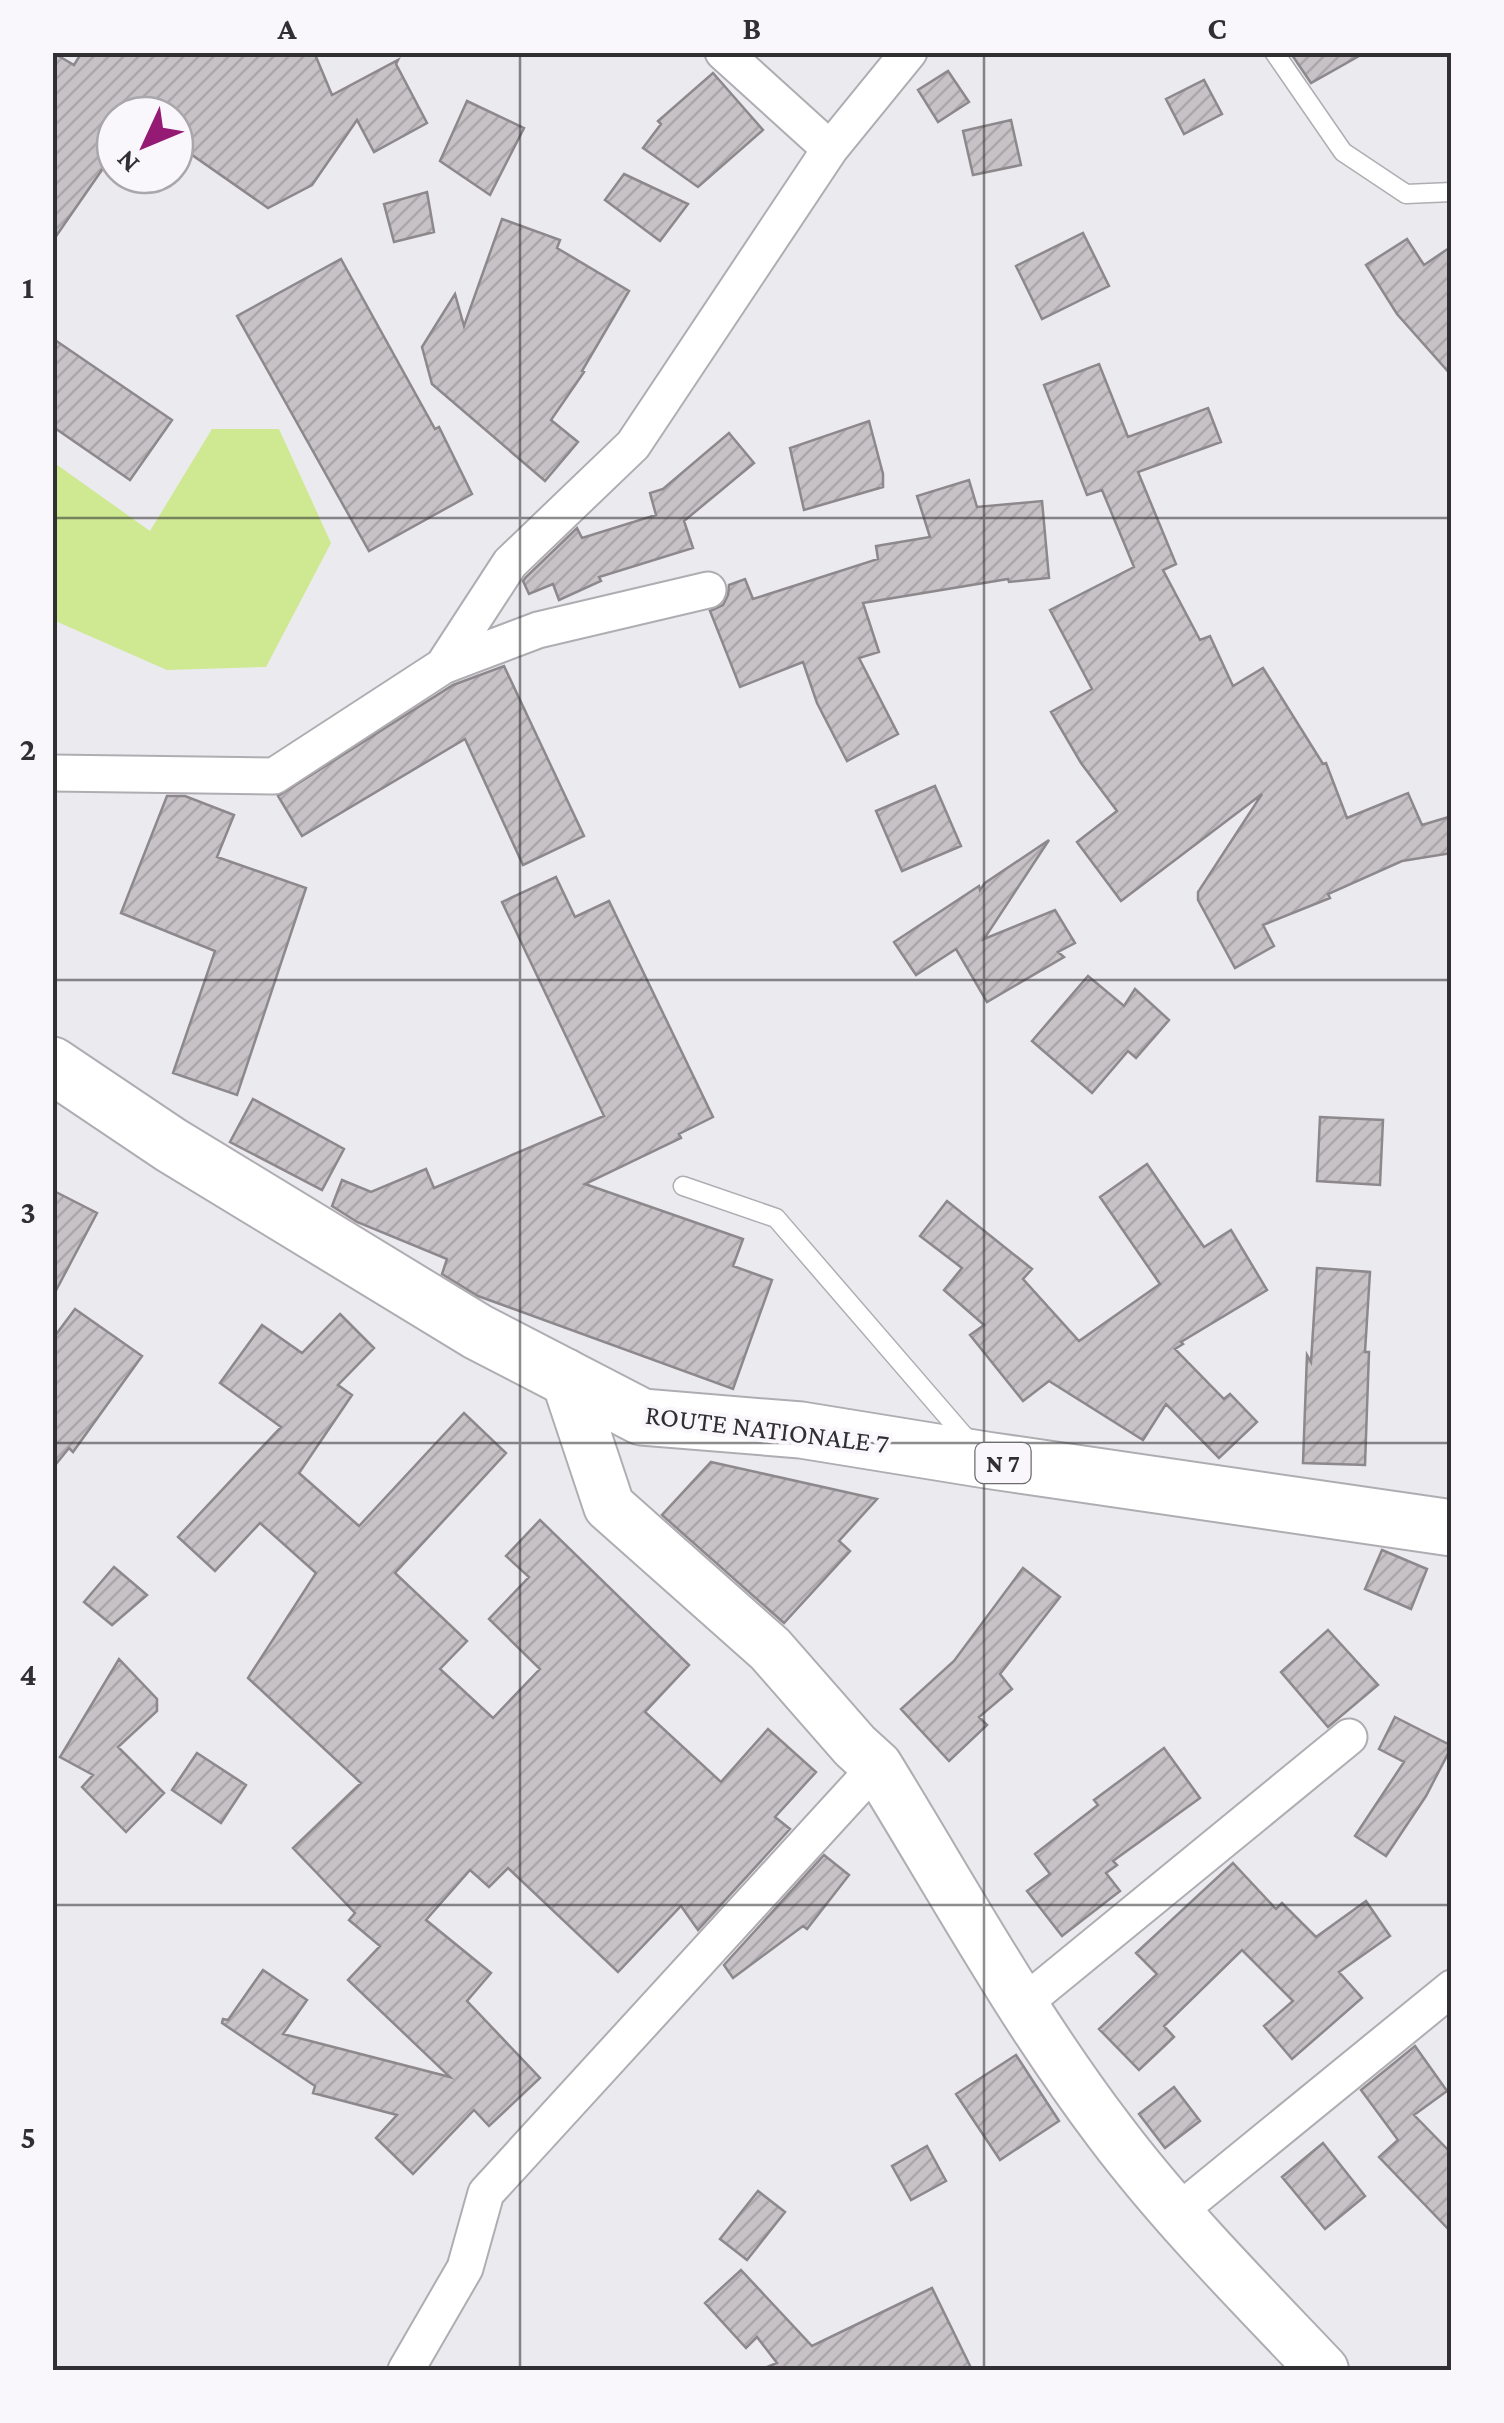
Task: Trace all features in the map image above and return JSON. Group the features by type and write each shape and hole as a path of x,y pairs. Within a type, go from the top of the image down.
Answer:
{"main road":[{"name":"ROUTE NATIONALE 7","path":"52,1065 172,1145 478,1332 642,1417 800,1430 1452,1528"}],"street":[{"path":"723,52 830,149"},
{"path":"444,666 510,563 633,445 830,149 909,52"},
{"path":"52,773 274,776 444,666 538,630 708,590"},
{"path":"565,1374 609,1506 770,1649 877,1766 1024,2004 1108,2130 1175,2214 1323,2370"},
{"path":"1024,2004 1349,1736"},
{"path":"406,2370 465,2268 486,2192 877,1766"},
{"path":"1175,2214 1452,1988"}],"lane":[{"path":"1274,52 1343,152 1406,194 1452,192"},
{"path":"683,1186 776,1218 986,1460"}],"green space":[{"path":"212,429 279,429 331,543 266,667 167,670 53,620 53,462 150,531"}],"building":[{"path":"52,52 74,65 82,52 314,52 332,95 398,60 396,64 427,123 374,152 357,120 312,185 268,208 195,157 195,95 95,95 95,180 52,242"},
{"path":"1290,52 1366,52 1311,83"},
{"path":"948,71 969,102 938,122 918,90"},
{"path":"713,73 763,130 698,187 643,148 661,124 658,121"},
{"path":"1204,80 1222,114 1184,134 1166,99"},
{"path":"467,101 524,128 490,195 440,161"},
{"path":"1011,120 1021,165 973,175 963,131"},
{"path":"624,174 688,204 660,241 605,200"},
{"path":"427,192 434,232 394,242 384,204"},
{"path":"502,219 560,240 557,248 629,291 584,372 551,420 578,442 545,481 432,384 422,347 455,294 464,326"},
{"path":"1083,233 1109,286 1042,319 1016,266"},
{"path":"1407,239 1424,265 1452,246 1452,376 1397,314 1366,265"},
{"path":"341,259 435,429 439,427 472,494 369,551 237,316"},
{"path":"52,338 172,420 130,480 52,426"},
{"path":"1099,364 1128,437 1208,408 1221,442 1138,472 1176,564 1163,570 1200,640 1210,636 1233,686 1263,668 1323,764 1326,763 1347,818 1408,793 1422,825 1452,816 1452,853 1402,861 1328,894 1330,898 1263,925 1274,946 1235,968 1198,900 1198,892 1262,794 1121,901 1077,842 1117,811 1081,763 1051,712 1092,689 1050,610 1134,567 1102,490 1087,495 1044,385"},
{"path":"869,421 883,487 804,510 790,448"},
{"path":"729,433 754,463 684,521 693,548 599,577 601,581 559,600 553,584 529,594 523,581 577,528 582,538 656,515 650,493 663,489"},
{"path":"969,480 977,507 1042,501 1049,578 1009,582 1008,579 863,603 879,652 859,658 898,734 847,761 817,703 803,662 740,687 710,611 723,605 729,585 745,579 753,599 878,559 876,546 930,537 917,496"},
{"path":"504,666 584,836 523,865 465,739 302,836 278,796 453,685"},
{"path":"935,786 961,846 902,871 876,811"},
{"path":"167,796 185,796 234,815 217,857 306,888 237,1095 173,1073 215,951 121,913"},
{"path":"1049,840 984,939 1055,910 1075,943 1058,952 1064,957 987,1002 956,949 916,975 894,942 979,886 980,890"},
{"path":"556,877 575,917 609,901 713,1117 679,1134 681,1138 585,1184 743,1239 733,1266 772,1280 733,1389 478,1296 442,1274 447,1259 357,1222 332,1206 342,1180 371,1192 426,1169 434,1188 604,1116 502,902"},
{"path":"1088,976 1124,1006 1135,989 1169,1020 1136,1058 1128,1051 1092,1093 1032,1041"},
{"path":"253,1099 344,1149 322,1190 230,1142"},
{"path":"1320,1117 1383,1120 1380,1185 1317,1181"},
{"path":"1147,1164 1204,1247 1231,1230 1267,1290 1175,1349 1224,1399 1230,1394 1257,1422 1219,1458 1166,1404 1143,1440 1049,1381 1023,1401 970,1335 984,1325 944,1290 962,1268 920,1236 947,1201 1032,1269 1023,1279 1079,1341 1160,1284 1100,1197"},
{"path":"52,1190 97,1213 52,1298"},
{"path":"1317,1268 1370,1272 1365,1465 1303,1463 1307,1355 1311,1362"},
{"path":"75,1309 142,1356 73,1452 69,1448 52,1469 52,1340"},
{"path":"340,1314 374,1348 338,1385 352,1395 299,1473 359,1526 464,1413 506,1453 395,1573 467,1641 440,1669 493,1718 540,1669 489,1619 529,1577 506,1556 540,1520 689,1665 645,1712 721,1782 768,1729 816,1772 775,1817 790,1829 698,1930 681,1906 618,1972 508,1868 489,1887 470,1870 426,1920 491,1973 467,2001 540,2078 489,2126 474,2110 413,2174 376,2138 397,2115 313,2093 315,2086 222,2023 263,1970 307,2000 283,2034 450,2077 348,1980 380,1946 349,1920 355,1913 293,1848 361,1783 248,1678 316,1573 260,1523 215,1571 178,1537 281,1427 220,1383 262,1325 302,1353"},
{"path":"711,1462 877,1499 839,1541 850,1551 784,1623 662,1515"},
{"path":"1382,1550 1427,1569 1411,1609 1365,1589"},
{"path":"114,1567 147,1595 112,1625 84,1602"},
{"path":"1023,1568 1060,1597 1000,1674 1012,1689 979,1717 987,1725 949,1761 901,1709 954,1661"},
{"path":"1328,1630 1378,1685 1328,1727 1281,1672"},
{"path":"119,1659 157,1699 157,1711 118,1747 164,1793 126,1832 82,1787 93,1775 60,1757"},
{"path":"1395,1717 1452,1746 1426,1796 1386,1856 1355,1836 1404,1762 1379,1749"},
{"path":"1164,1748 1200,1798 1113,1861 1117,1865 1106,1873 1120,1891 1062,1936 1027,1891 1050,1874 1035,1854 1098,1805 1094,1800"},
{"path":"197,1753 246,1785 221,1823 172,1790"},
{"path":"824,1855 849,1875 807,1929 803,1926 733,1978 724,1965"},
{"path":"1233,1863 1276,1909 1282,1903 1316,1937 1366,1901 1390,1936 1339,1972 1362,1998 1292,2059 1264,2026 1293,2001 1242,1950 1164,2026 1174,2037 1139,2070 1099,2029 1157,1974 1136,1953"},
{"path":"1415,2046 1447,2091 1414,2115 1452,2154 1452,2233 1379,2157 1398,2140 1361,2090"},
{"path":"1016,2055 1059,2121 1000,2160 956,2094"},
{"path":"1174,2087 1200,2121 1165,2148 1139,2114"},
{"path":"1323,2143 1365,2196 1325,2229 1282,2177"},
{"path":"927,2146 946,2181 911,2200 892,2166"},
{"path":"758,2191 785,2212 747,2260 720,2239"},
{"path":"741,2270 812,2346 932,2288 972,2370 760,2370 777,2363 757,2337 746,2348 705,2303"}]}
